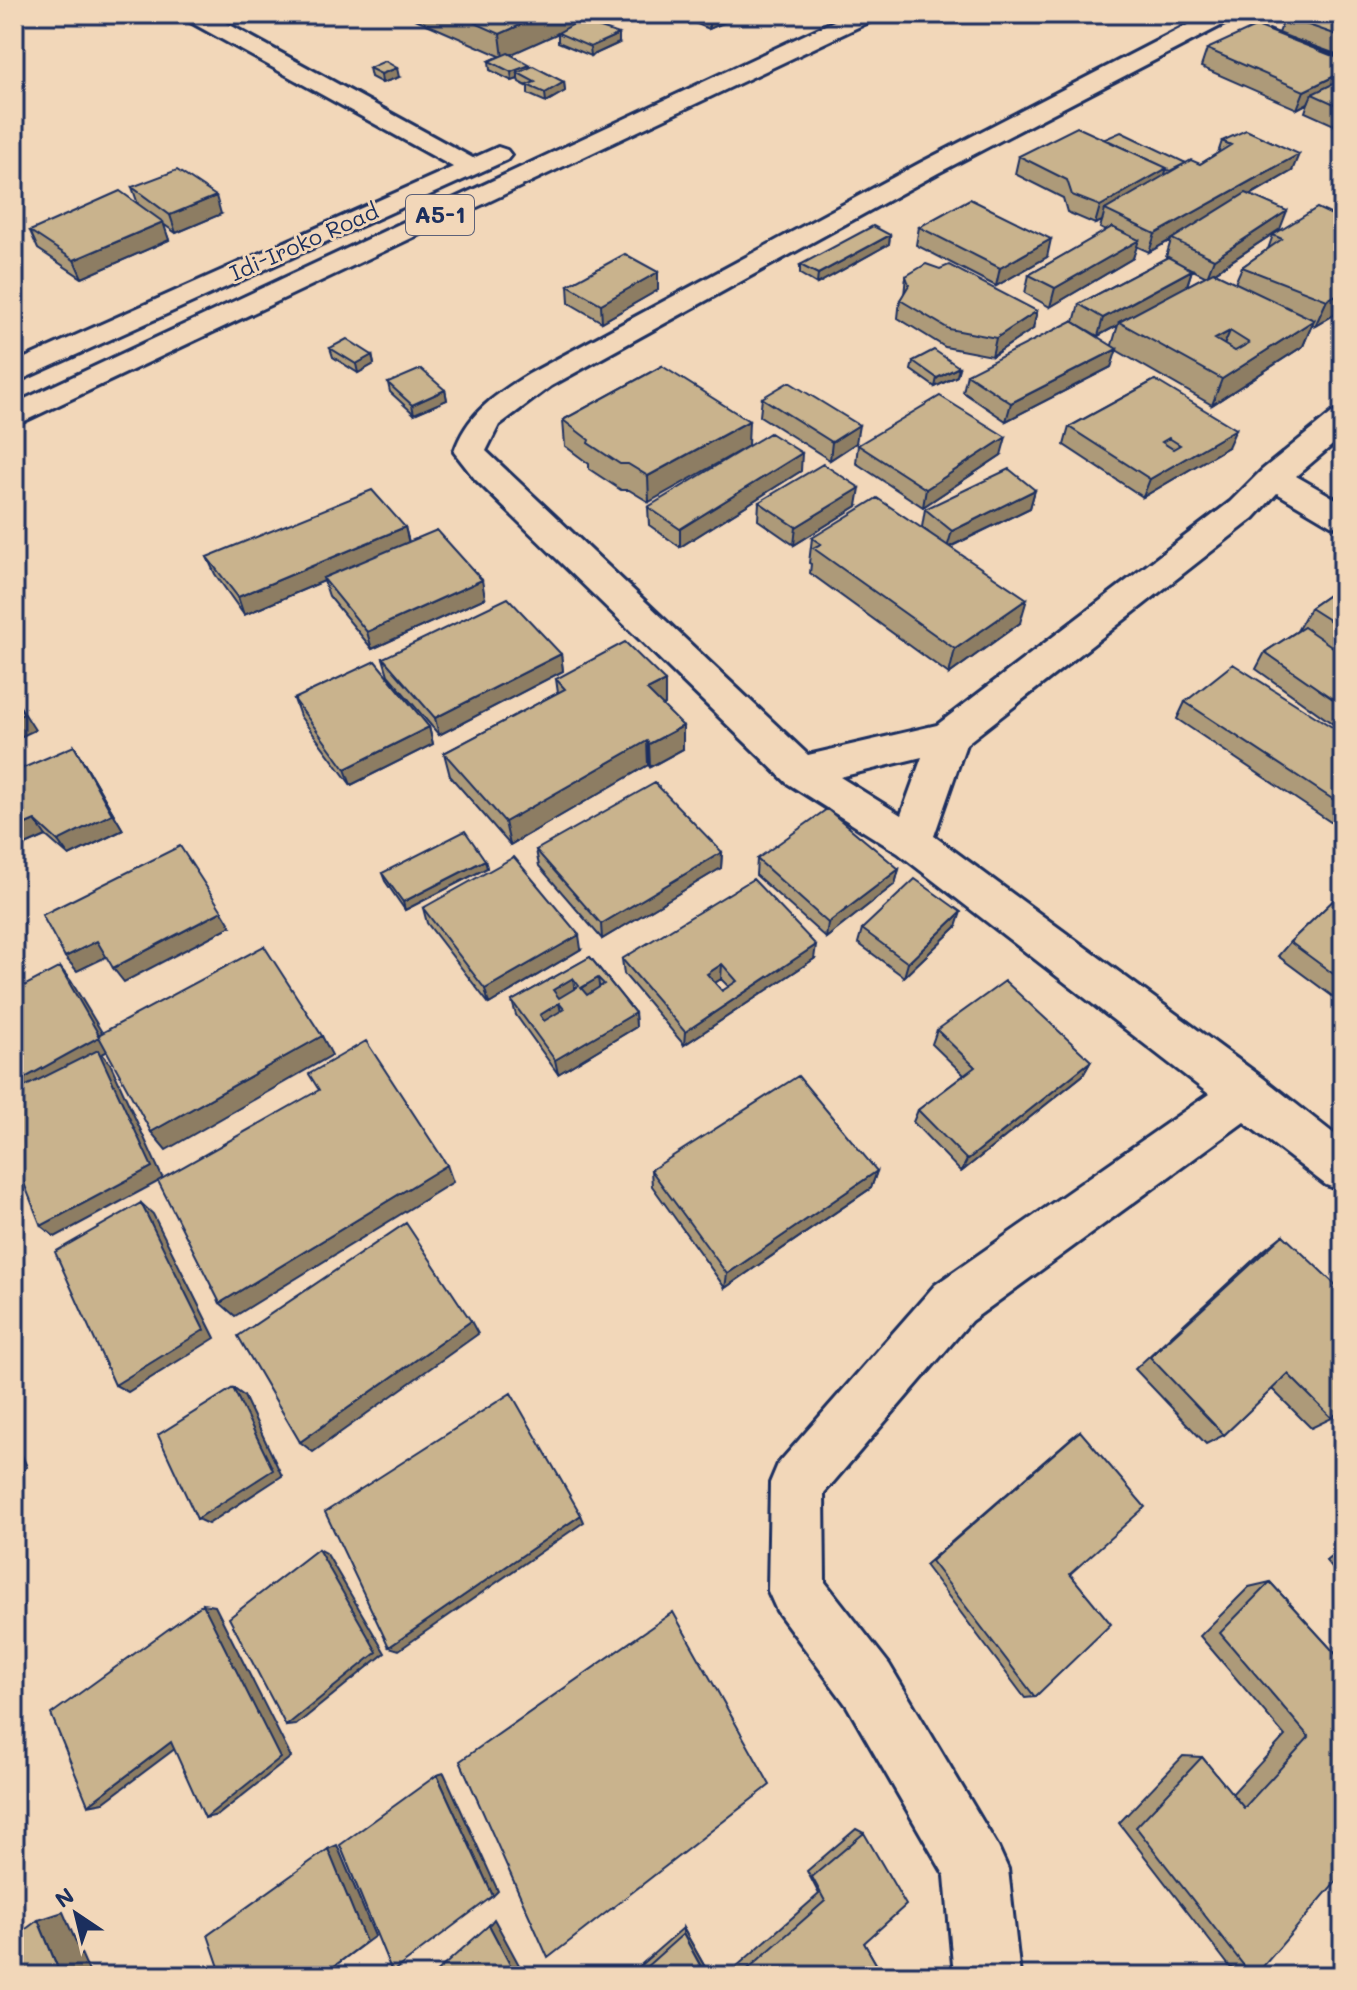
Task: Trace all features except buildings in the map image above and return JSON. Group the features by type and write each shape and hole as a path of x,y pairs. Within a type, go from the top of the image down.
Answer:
{"main road":[{"path":"193,14 471,167"},
{"path":"686,71 814,14"},
{"name":"A5-1","path":"14,416 867,14"},
{"path":"1226,14 929,168 540,380 489,413 474,435 470,452 486,472 801,772 912,842 1247,1093 1343,1169"},
{"name":"Idi-Iroko Road","path":"14,374 528,141"},
{"path":"801,772 949,736 1242,510 1274,477 1343,420"},
{"path":"1274,477 1343,517"},
{"path":"912,842 949,736"},
{"path":"987,1976 976,1869 868,1685 797,1591 797,1483 953,1303 1247,1093"}]}
